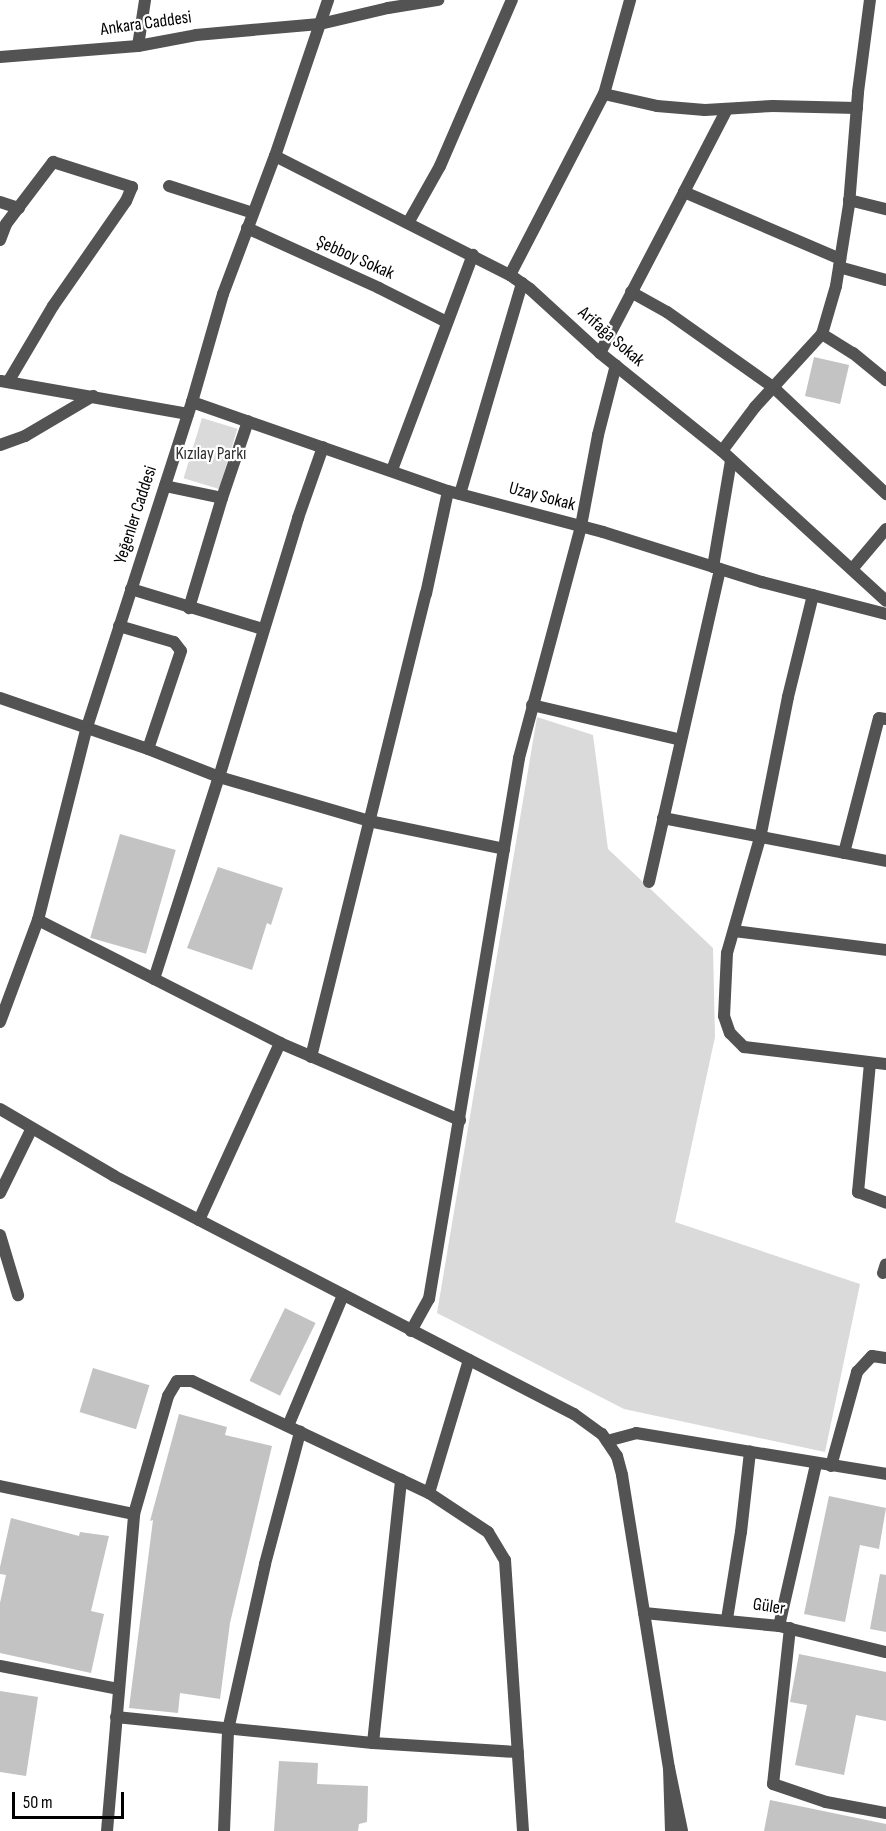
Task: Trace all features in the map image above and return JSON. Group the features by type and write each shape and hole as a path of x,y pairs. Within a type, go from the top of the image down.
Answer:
{"street":[{"path":"138,46 145,0"},
{"name":"Yeğenler Caddesi","path":"0,1022 38,920 87,727 192,402 223,294 275,156 328,0"},
{"name":"Ankara Caddesi","path":"0,57 138,46 196,35 320,24 388,8 438,0"},
{"path":"408,224 440,166 512,0"},
{"path":"510,274 604,94 630,0"},
{"path":"722,451 773,387 822,334 839,263 849,200 870,0"},
{"path":"604,94 657,106 705,110 773,106 857,108"},
{"path":"600,353 727,109"},
{"name":"Arifağa Sokak","path":"275,156 510,274 600,353 722,451 853,568 886,601"},
{"path":"0,240 6,224 53,162 132,187 126,201 4,381 188,414"},
{"path":"169,186 253,213"},
{"path":"684,192 839,263 886,280"},
{"path":"849,200 886,209"},
{"path":"0,202 19,208"},
{"name":"Şebboy Sokak","path":"247,228 379,288 447,322"},
{"path":"392,470 473,255"},
{"path":"311,1057 426,594 454,492 522,283"},
{"path":"631,292 667,312 773,387 886,494"},
{"path":"822,334 853,353 886,380"},
{"path":"411,1331 429,1299 519,758 581,526 598,435 616,365"},
{"path":"0,445 25,436 93,396"},
{"name":"Uzay Sokak","path":"192,402 454,492 886,614"},
{"path":"189,608 248,421"},
{"path":"154,979 219,777 263,629 323,447"},
{"path":"649,882 717,568 731,461"},
{"path":"165,486 222,498"},
{"path":"853,568 886,529"},
{"path":"130,589 263,629"},
{"path":"813,595 788,697 760,838 727,953 724,1016 730,1033 744,1047 886,1064"},
{"path":"119,626 174,642 181,651 148,749"},
{"path":"0,698 148,749 219,777 369,821 504,849"},
{"path":"532,705 681,740"},
{"path":"844,853 879,718 886,719"},
{"path":"663,818 886,861"},
{"path":"38,920 280,1043 460,1120"},
{"path":"734,931 886,950"},
{"path":"199,1220 280,1043"},
{"path":"870,1063 858,1192 886,1203"},
{"path":"0,1109 114,1176 574,1414 602,1434 617,1456 622,1475 669,1768 682,1831"},
{"path":"0,1193 32,1128"},
{"path":"0,1235 18,1295"},
{"path":"288,1426 343,1295"},
{"path":"831,1466 857,1372 872,1356 886,1358"},
{"path":"429,1493 468,1360"},
{"path":"107,1831 134,1514 168,1396 177,1381 192,1381 429,1493 488,1532 505,1560 523,1831"},
{"path":"224,1831 228,1730 265,1564 300,1432"},
{"path":"607,1442 636,1433 886,1474"},
{"path":"727,1619 741,1532 750,1452"},
{"path":"816,1464 785,1627 773,1784 826,1802 886,1813"},
{"path":"373,1743 400,1479"},
{"path":"0,1486 134,1514"},
{"name":"Güler","path":"644,1613 727,1619 785,1627 886,1652"},
{"path":"0,1666 118,1689"},
{"path":"116,1717 373,1743 518,1752"},
{"path":"669,1768 671,1831"}],"green space":[{"name":"Kızılay Parkı","path":"202,418 237,429 219,489 184,478"},
{"path":"537,717 593,735 608,849 713,948 715,1037 675,1222 860,1284 825,1452 624,1409 437,1313"}],"building":[{"path":"814,357 849,365 840,404 805,396"},
{"path":"120,834 176,850 146,954 90,938"},
{"path":"218,867 283,888 271,925 267,923 252,970 187,948"},
{"path":"285,1308 316,1323 280,1396 249,1381"},
{"path":"93,1368 149,1385 136,1429 80,1412"},
{"path":"179,1414 227,1427 225,1435 272,1446 230,1623 220,1699 180,1693 178,1713 129,1708 153,1520 150,1521"},
{"path":"829,1496 886,1508 879,1549 860,1545 845,1622 804,1614"},
{"path":"11,1518 79,1536 80,1532 109,1536 91,1611 104,1614 91,1673 0,1653 0,1603 6,1575 0,1574 0,1567"},
{"path":"880,1574 886,1575 886,1632 870,1629"},
{"path":"799,1654 886,1672 886,1721 856,1715 844,1775 795,1765 807,1705 790,1702"},
{"path":"0,1691 38,1697 26,1776 0,1772"},
{"path":"279,1761 318,1763 317,1784 368,1786 367,1822 359,1824 358,1831 274,1831"},
{"path":"770,1800 886,1824 886,1831 764,1831"}]}
